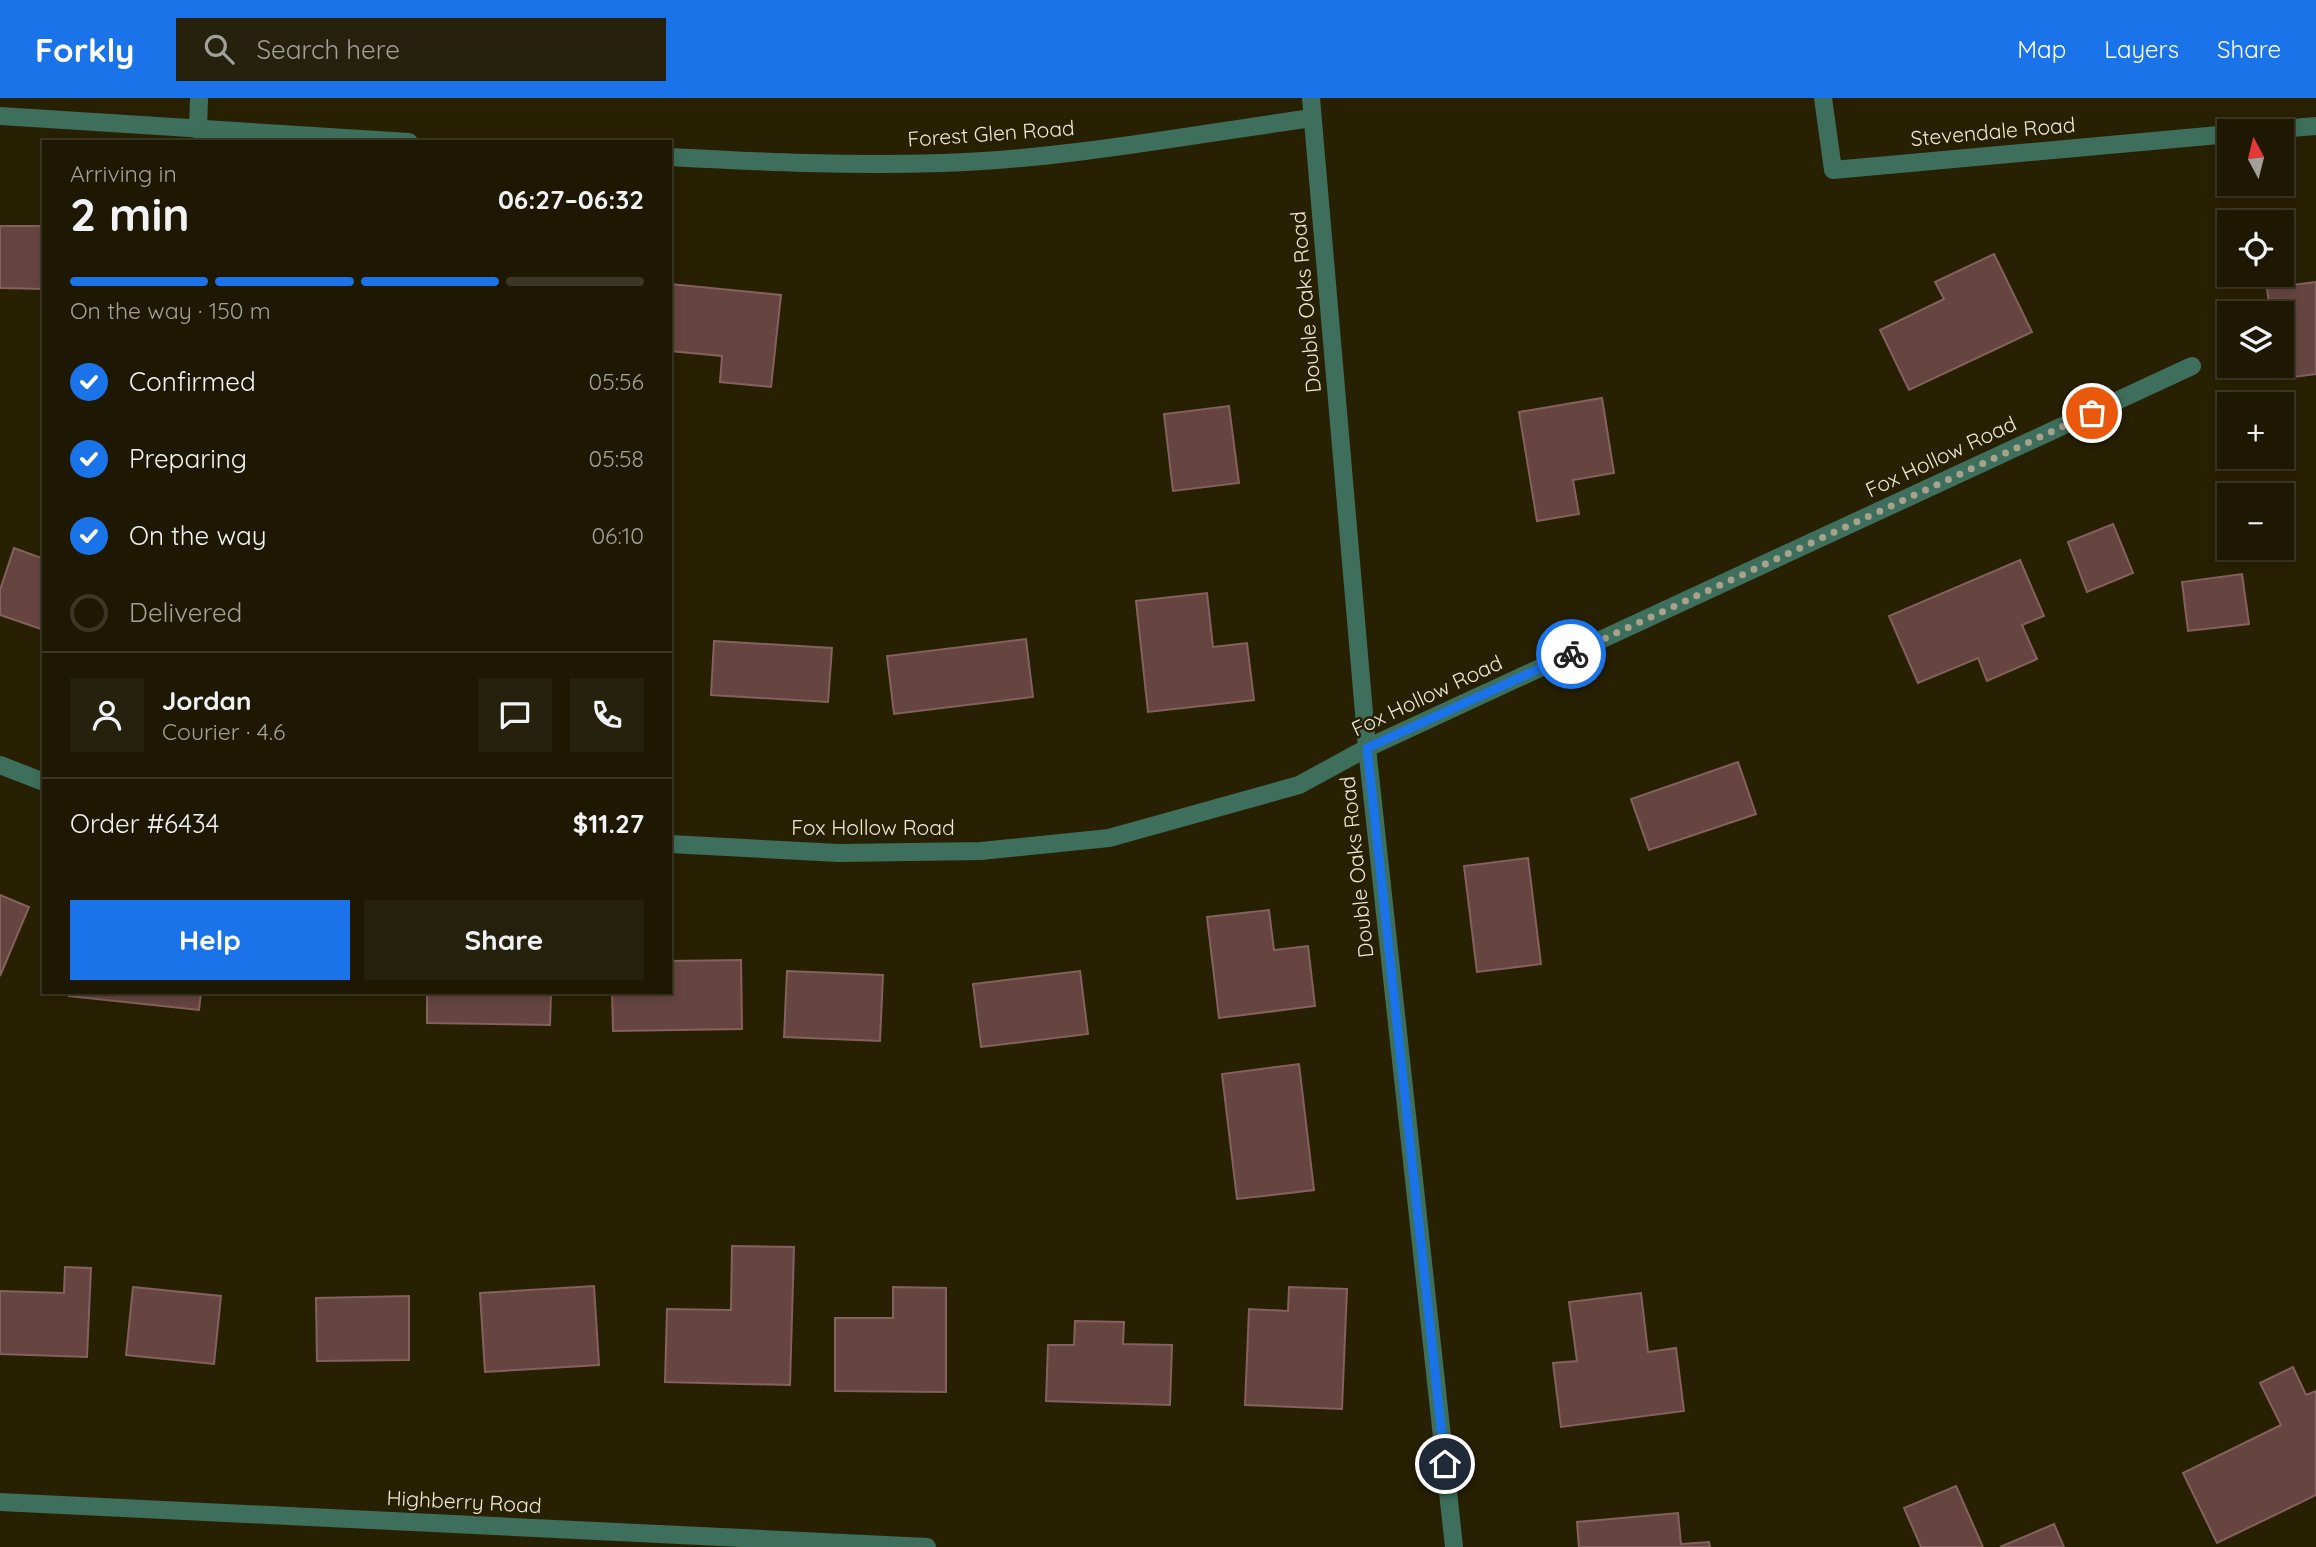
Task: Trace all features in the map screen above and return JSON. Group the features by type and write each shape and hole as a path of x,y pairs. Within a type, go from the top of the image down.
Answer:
{"street":[{"path":"198,130 200,98"},
{"name":"Double Oaks Road","path":"1311,98 1367,748 1454,1547"},
{"name":"Stevendale Road","path":"1822,98 1833,170 2217,135"},
{"path":"0,116 374,140"},
{"name":"Forest Glen Road","path":"672,157 801,164 944,163 1048,155 1312,118"},
{"path":"2294,128 2316,126"},
{"name":"Fox Hollow Road","path":"672,844 839,853 981,851 1109,838 1299,785 1367,748 2192,366"},
{"path":"0,765 42,781"},
{"name":"Highberry Road","path":"0,1502 927,1547"}],"building":[{"path":"0,226 42,226 42,289 0,288"},
{"path":"1994,254 2032,332 1909,390 1880,330 1944,299 1935,282"},
{"path":"2316,282 2316,374 2294,377 2294,301 2269,301 2267,288 2294,287 2294,285"},
{"path":"672,284 781,295 771,387 720,382 722,356 672,351"},
{"path":"1602,398 1614,473 1573,480 1579,514 1537,521 1519,412"},
{"path":"1229,406 1239,483 1173,491 1164,414"},
{"path":"2113,524 2133,573 2087,592 2068,542"},
{"path":"14,548 42,558 42,629 0,615 0,590"},
{"path":"2020,560 2044,616 2022,625 2037,659 1987,681 1978,658 1918,683 1889,616"},
{"path":"2242,574 2249,624 2188,631 2182,582"},
{"path":"1207,593 1213,647 1247,643 1254,700 1148,712 1136,601"},
{"path":"1026,639 1033,697 894,714 887,656"},
{"path":"714,641 832,648 828,702 711,695"},
{"path":"1738,762 1756,814 1649,850 1631,799"},
{"path":"1528,858 1541,964 1477,972 1464,866"},
{"path":"0,895 29,907 0,976"},
{"path":"1269,910 1274,950 1308,946 1315,1006 1219,1018 1207,917"},
{"path":"741,960 742,1029 613,1031 612,994 672,994 672,961"},
{"path":"787,971 883,975 880,1041 784,1037"},
{"path":"1080,971 1088,1034 981,1047 973,984"},
{"path":"69,994 201,994 199,1010"},
{"path":"427,994 551,994 550,1025 427,1023"},
{"path":"1299,1064 1314,1190 1237,1199 1222,1074"},
{"path":"732,1246 794,1247 790,1385 665,1382 667,1309 731,1310"},
{"path":"65,1267 91,1268 87,1357 0,1354 0,1291 64,1293"},
{"path":"594,1286 599,1365 485,1372 480,1293"},
{"path":"133,1287 221,1296 214,1364 126,1355"},
{"path":"893,1287 946,1288 946,1392 835,1391 835,1318 893,1318"},
{"path":"1289,1287 1347,1289 1342,1409 1245,1405 1249,1309 1288,1311"},
{"path":"1641,1293 1648,1352 1676,1348 1684,1411 1561,1427 1553,1363 1577,1361 1569,1302"},
{"path":"409,1296 409,1360 317,1361 316,1298"},
{"path":"1075,1321 1124,1322 1123,1344 1172,1345 1170,1405 1046,1401 1048,1345 1074,1345"},
{"path":"2293,1367 2306,1395 2316,1391 2316,1495 2217,1543 2183,1473 2281,1425 2260,1383"},
{"path":"1956,1486 1983,1547 1921,1547 1904,1508"},
{"path":"1678,1513 1681,1544 1709,1542 1710,1547 1579,1547 1577,1522"},
{"path":"2054,1524 2064,1547 2000,1547"}],"way so far":[{"path":"1571,654 2092,413"}],"route":[{"path":"1445,1464 1367,748 1571,654"}]}
